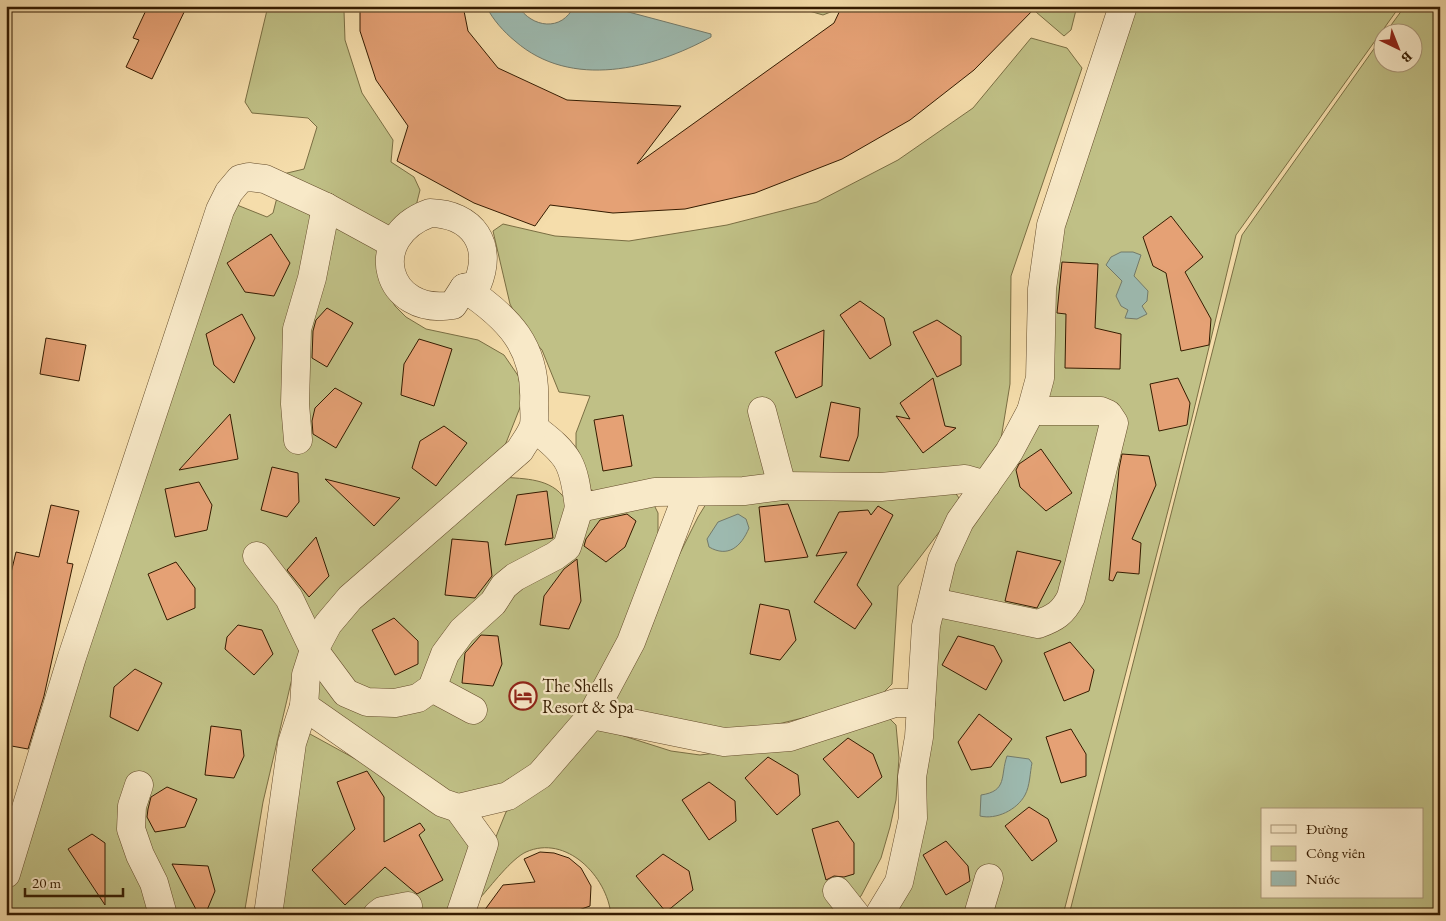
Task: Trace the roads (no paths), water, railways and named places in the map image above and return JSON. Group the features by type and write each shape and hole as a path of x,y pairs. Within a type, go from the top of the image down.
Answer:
{"lane":[{"path":"879,915 899,882 913,818 912,777 919,737 926,626 942,560 960,521 1021,433 1031,412 1040,378 1042,289 1051,225 1123,6"},
{"path":"6,874 75,648 220,210 229,192 240,179 249,177 265,179 326,208 392,243"},
{"path":"298,440 295,404 297,329 312,278 326,208"},
{"path":"445,214 459,219 472,228 480,240 484,255 483,271 477,285 464,288 453,305 437,308 422,305 408,297 397,286 391,272 390,256 392,243 403,228 422,216 445,214"},
{"path":"268,915 292,743 304,706 306,675 314,650 328,624 350,598 520,450 534,428 535,386 529,354 508,325 491,306 464,288"},
{"path":"762,411 782,486"},
{"path":"933,602 1038,624 1053,619 1064,610 1071,597 1114,424 1108,414 1101,411 1031,412"},
{"path":"257,556 290,598 314,650 346,693 367,702 395,703 418,698 432,688 445,654 462,631 493,603 504,586 515,577 568,547 579,508 573,468 558,446 534,428"},
{"path":"579,508 655,492 744,491 782,486 881,487 965,479 986,485"},
{"path":"304,706 443,804 458,808 508,796 540,775 592,714 631,642 688,493"},
{"path":"432,688 473,710"},
{"path":"592,714 724,742 790,737 895,704 921,703"},
{"path":"139,784 132,806 131,829 140,855 154,883 163,915"},
{"path":"458,808 484,844 460,915"},
{"path":"978,915 989,878"},
{"path":"837,891 856,915"},
{"path":"377,915 382,911 408,906"}],"water":[{"path":"486,6 518,6 531,19 547,24 562,20 574,6 606,6 711,34 711,37 664,58 638,65 586,70 561,66 537,56 507,34 495,21"},
{"path":"1121,252 1133,252 1141,255 1134,276 1148,291 1147,301 1142,306 1147,314 1137,319 1125,318 1128,310 1121,306 1116,296 1122,281 1106,265 1111,257"},
{"path":"738,514 746,519 749,528 742,541 728,551 709,547 707,539 718,522"},
{"path":"1007,756 1029,759 1032,763 1027,791 1017,805 1006,813 993,817 980,816 981,795 990,793 999,786 1002,781"}],"place":[{"name":"The Shells Resort & Spa","path":"523,696"}]}
